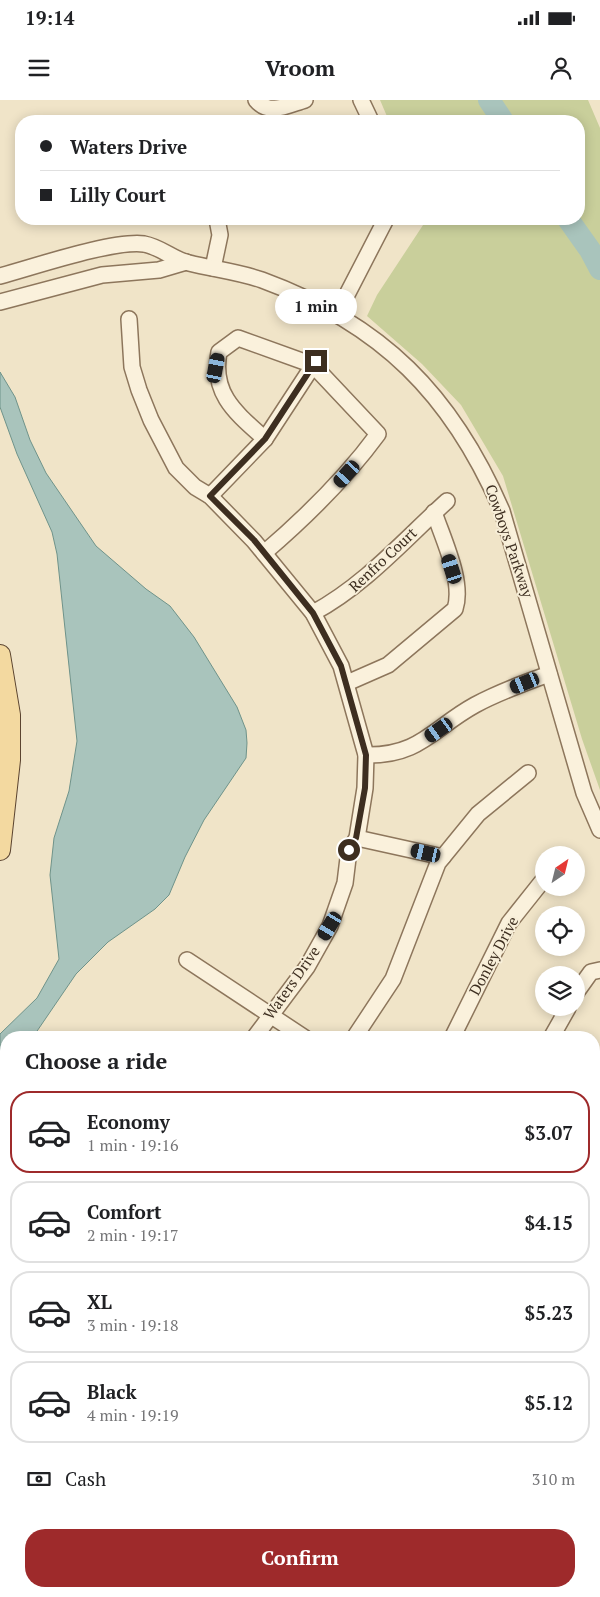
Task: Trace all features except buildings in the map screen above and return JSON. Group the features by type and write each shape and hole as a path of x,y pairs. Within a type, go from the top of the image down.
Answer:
{"main road":[{"path":"0,655 10,715 10,760 0,850"}],"street":[{"path":"256,100 263,108 274,110 305,100"},
{"path":"361,100 368,115"},
{"path":"213,268 220,235 218,225"},
{"path":"337,314 383,225"},
{"name":"Cowboys Parkway","path":"0,276 109,247 143,244 168,252 186,262 260,280 306,298 337,314 373,339 425,385 463,434 479,461 505,520 584,793 600,830"},
{"name":"Cowboys Parkway","path":"0,302 102,275 159,270 186,262"},
{"name":"Waters Drive","path":"129,318 132,366 151,420 176,468 195,487 210,496 264,553 313,613 336,655 347,683 366,755 365,788 356,838 349,850 345,882 330,926 306,967 259,1031"},
{"path":"264,553 303,520 339,482 378,434 314,363 238,338 219,352 216,368 222,394 246,422 265,439"},
{"path":"210,496 265,439 314,363"},
{"name":"Renfro Court","path":"313,613 342,597 367,577 447,500"},
{"path":"347,683 388,665 455,609 458,600 456,582 434,512"},
{"path":"366,755 384,756 402,752 426,739 474,706 550,674"},
{"path":"359,1031 393,978 438,863 478,814 528,773"},
{"path":"356,838 443,857"},
{"name":"Donley Drive","path":"455,1031 509,923 535,887"},
{"path":"187,960 295,1031"},
{"path":"585,980 591,972 600,970"},
{"path":"554,1031 563,1016"}],"green space":[{"path":"380,100 588,100 600,128 600,790 582,739 503,476 461,405 422,364 367,316 377,295 423,225 585,225 585,115 386,115"}],"water":[{"path":"0,372 15,397 30,440 46,473 96,546 146,589 170,606 194,637 237,707 246,730 247,743 246,758 204,820 185,857 169,895 155,909 108,942 76,974 37,1031 3,1031 37,998 59,959 50,875 54,838 69,791 77,741 57,554 52,532 17,454 0,407"}],"waterway":[{"path":"489,100 499,115"},
{"path":"572,225 590,250 600,269"}],"route":[{"path":"316,361 293,399 265,439 210,496 254,540 313,613 341,666 366,755 365,788 356,838 349,850"}]}
